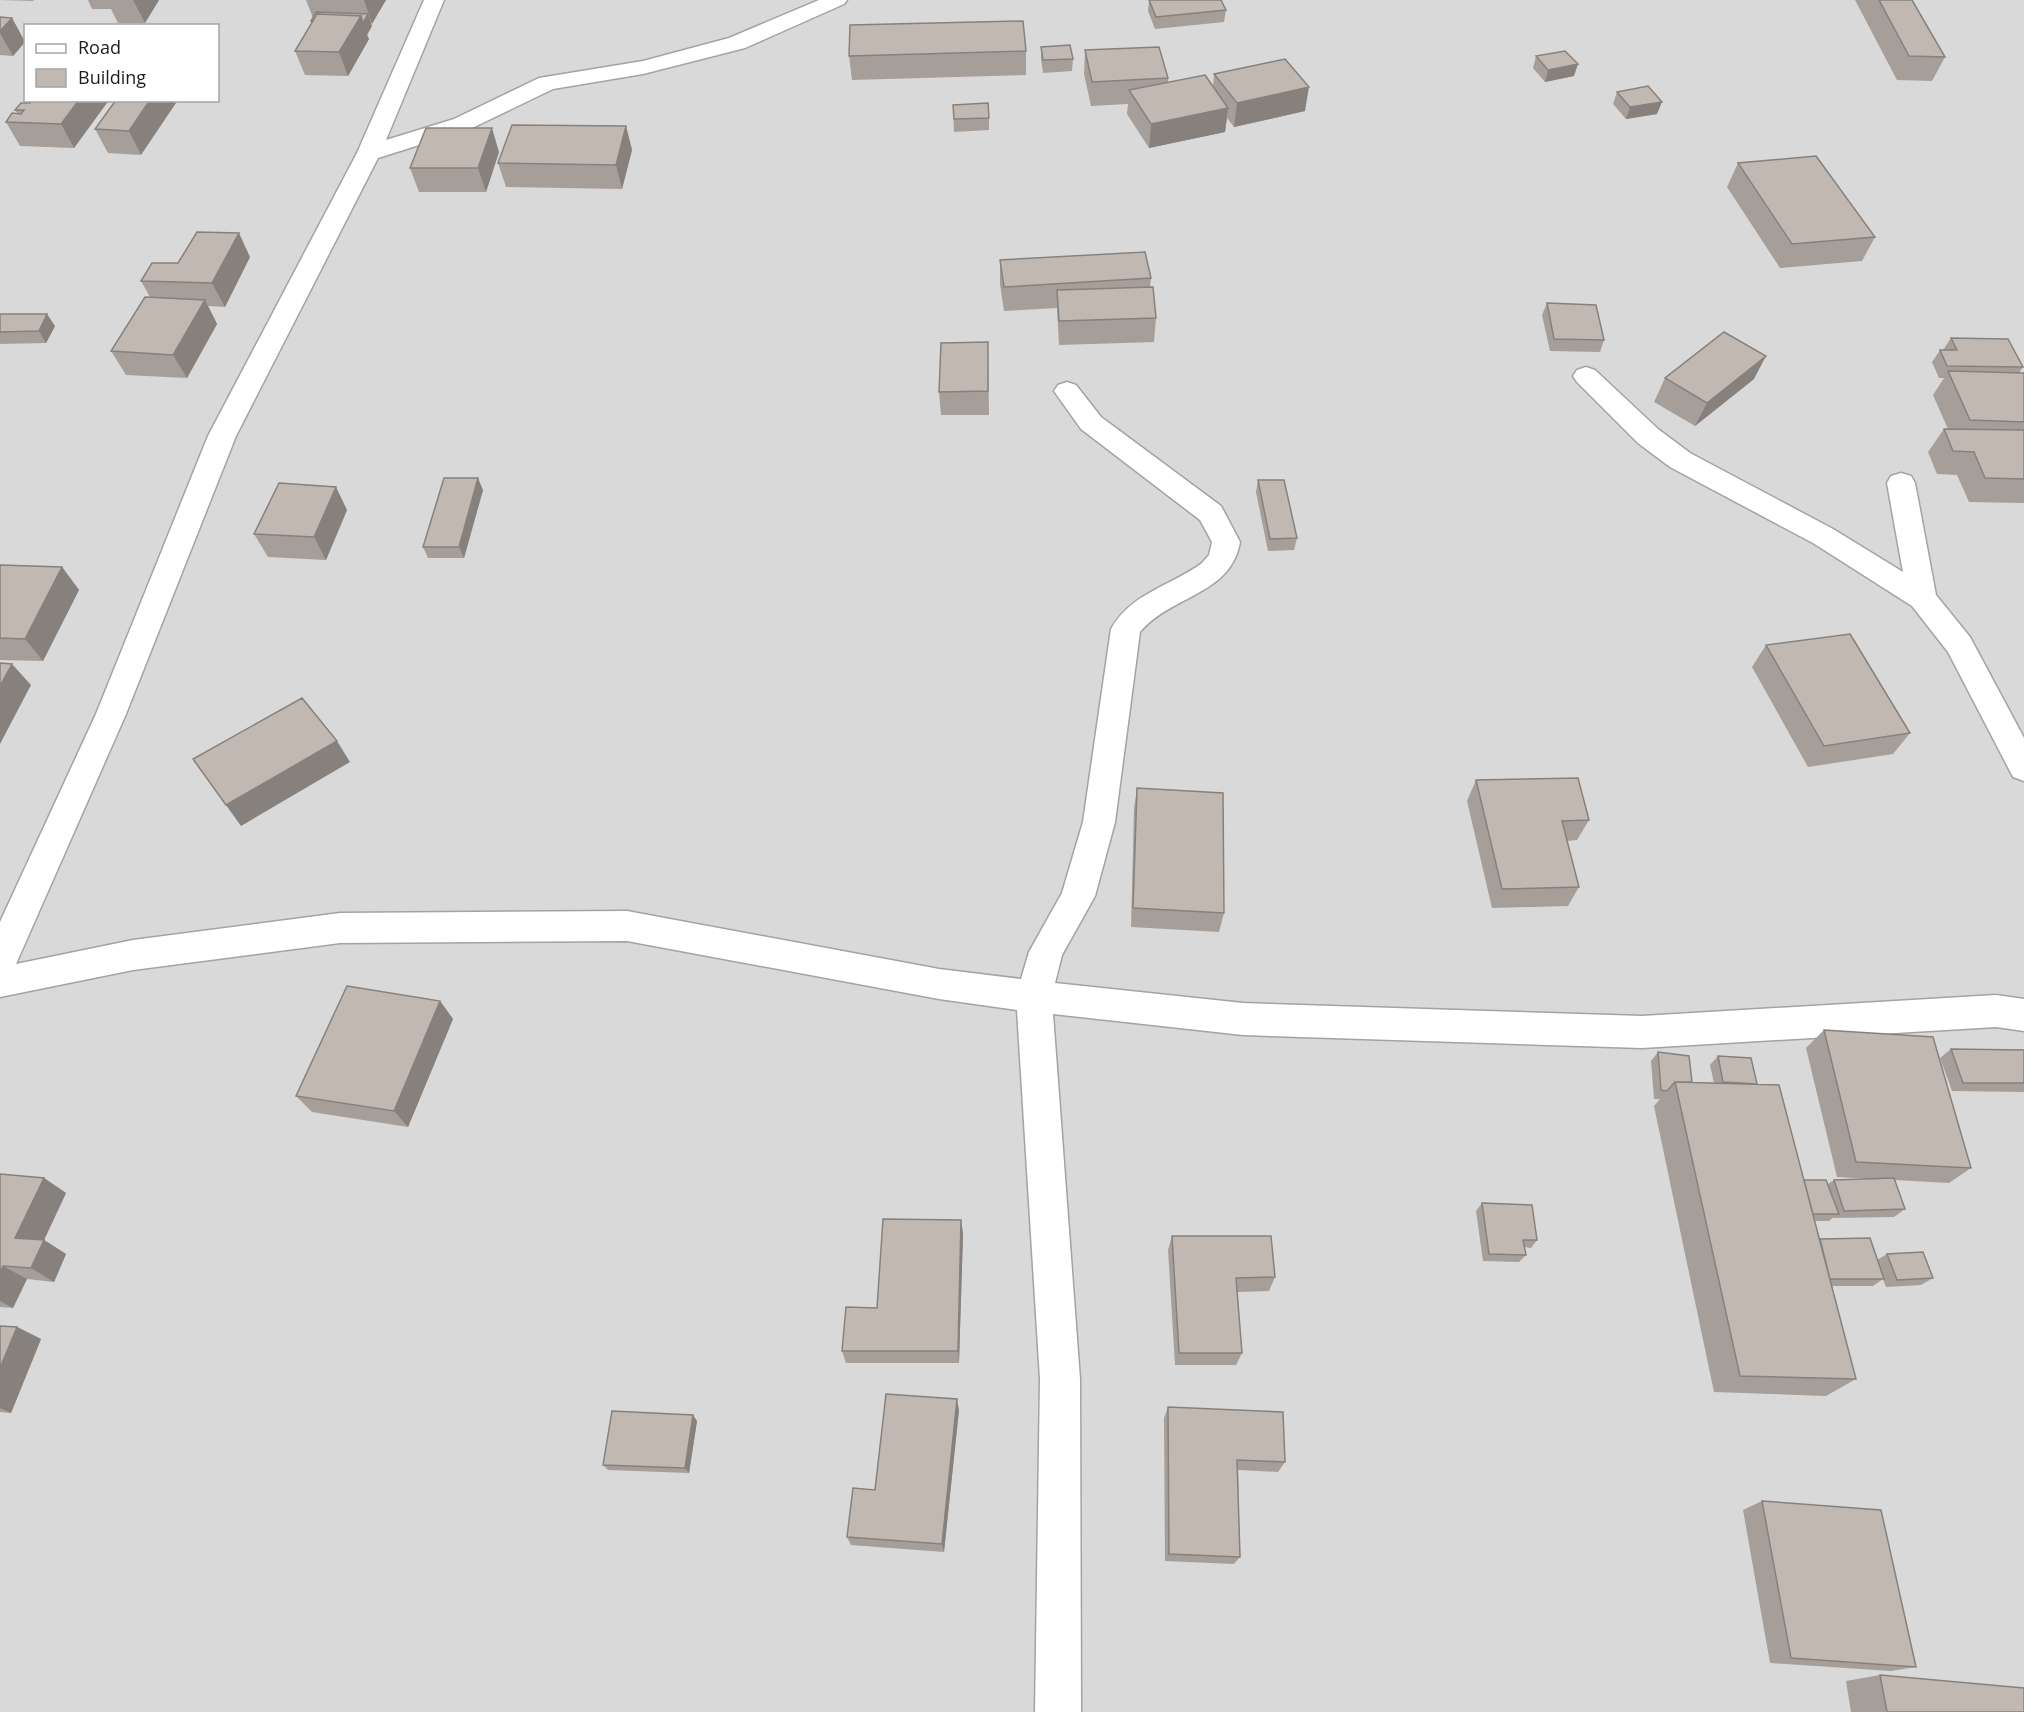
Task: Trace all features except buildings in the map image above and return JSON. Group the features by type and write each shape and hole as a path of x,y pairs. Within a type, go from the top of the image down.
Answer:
{"street":[{"path":"0,960 111,714 222,436 369,153 434,0"},
{"path":"369,153 462,124 547,83 643,67 737,43 837,0"},
{"path":"1586,376 1648,436 1680,460 1824,536 1922,598 1959,645 2024,768"},
{"path":"1058,1712 1060,1379 1034,996 1046,952 1078,896 1099,822 1126,629 1135,616 1154,601 1205,576 1221,559 1226,542 1211,513 1090,423 1067,391"},
{"path":"1901,483 1922,598"},
{"path":"0,982 133,955 340,928 627,926 939,984 1140,1011 1243,1019 1642,1032 1996,1011 2024,1015"}],"shaded area":[{"path":"0,0 2024,0 2024,1712 0,1712"}]}
